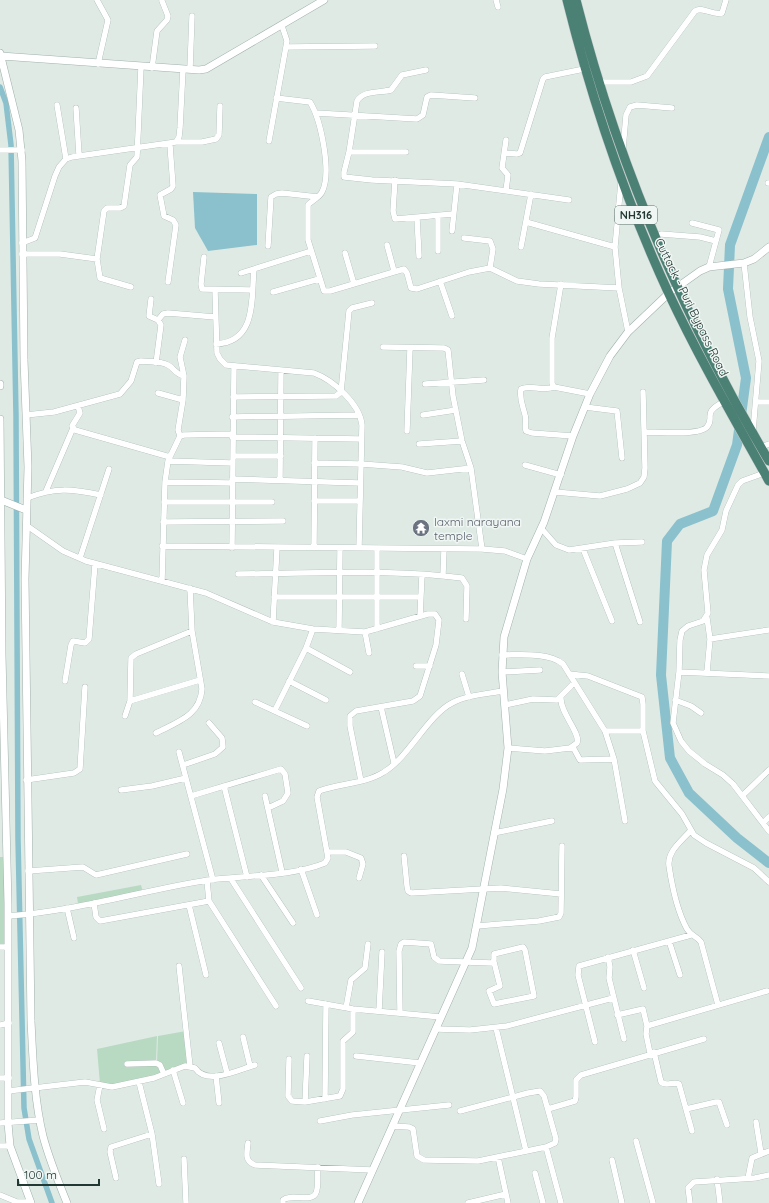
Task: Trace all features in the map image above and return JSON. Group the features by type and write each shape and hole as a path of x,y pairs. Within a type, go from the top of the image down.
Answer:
{"highway":[{"name":"Cuttack - Puri Bypass Road","path":"567,0 584,69 621,179 669,293 734,418 769,481"},
{"name":"Cuttack - Puri Bypass Road","path":"576,0 599,82 623,155 652,231 677,287 730,391 746,421 765,446 769,461"}],"street":[{"path":"97,0 107,15 108,20 98,64"},
{"path":"67,1203 50,1159 32,1089 24,579 26,525 24,510 27,498 28,467 18,150 19,130 1,55 152,68 206,69 282,26 324,0"},
{"path":"496,0 498,7"},
{"path":"599,82 631,82 647,76 695,10 702,9 718,14 724,10 726,0"},
{"path":"152,68 157,31 167,20 168,16 162,1"},
{"path":"190,69 192,16"},
{"path":"269,141 286,47 287,37 282,26"},
{"path":"286,47 375,46"},
{"path":"131,287 100,278 96,259 104,211 107,208 120,208 124,206 130,165 137,157 141,67"},
{"path":"168,282 176,225 173,220 164,216 160,195 172,189 173,186 173,144 179,137 183,69"},
{"path":"506,153 517,154 521,151 543,79 548,76 584,69"},
{"path":"426,70 402,75 391,90 366,93 360,96 357,101 349,152 344,172 346,178 457,184 569,200"},
{"path":"316,113 417,119 423,114 427,97 431,95 475,98"},
{"path":"276,98 310,102 316,113 326,168 323,189 319,197 308,205 308,240 322,288 327,292 394,271 406,270 411,288 414,289 490,268 501,275 514,280 539,284 619,288"},
{"path":"58,105 66,159"},
{"path":"623,155 626,115 630,107 637,105 672,108"},
{"path":"22,243 35,238 55,176 59,167 66,159 79,155 202,142 216,139 219,135 220,106"},
{"path":"76,108 79,155"},
{"path":"506,140 506,153 502,168 508,175 506,190"},
{"path":"0,150 18,150"},
{"path":"349,152 406,152"},
{"path":"621,179 615,247 619,288 628,332"},
{"path":"395,180 393,216 399,220 453,214"},
{"path":"452,231 457,184"},
{"path":"268,246 270,197 282,193 319,197"},
{"path":"521,247 531,194"},
{"path":"438,216 438,251"},
{"path":"417,218 419,256"},
{"path":"526,222 567,232 615,247"},
{"path":"692,223 719,230 712,266"},
{"path":"661,234 700,237 716,241"},
{"path":"464,238 484,240 492,244 490,268"},
{"path":"387,245 394,271"},
{"path":"358,1203 472,948 494,833 508,748 502,672 504,637 528,557 555,492 584,407 610,356 628,332 669,293 694,274 712,266 742,263 754,259 769,247"},
{"path":"241,274 311,251"},
{"path":"345,253 354,284"},
{"path":"22,254 60,254 96,259"},
{"path":"204,257 201,287 204,289 215,290 252,290"},
{"path":"742,263 750,317 759,361 753,432"},
{"path":"216,344 230,343 236,339 246,326 251,310 254,269"},
{"path":"273,292 319,279"},
{"path":"440,281 452,316"},
{"path":"554,387 552,383 552,338 561,284"},
{"path":"215,290 216,344 220,359 226,365 234,367 314,373 324,377 356,407 360,415 362,425 359,548"},
{"path":"151,299 149,316 158,320 161,325 156,363"},
{"path":"233,398 336,396 341,392 349,311 352,308 372,303"},
{"path":"158,320 163,314 168,313 215,317"},
{"path":"162,581 165,482 169,459 180,436 178,430 183,400 184,376 180,357 185,340"},
{"path":"383,347 444,348 448,350 456,410 462,441 471,468 482,549"},
{"path":"407,431 410,348"},
{"path":"26,415 54,412 120,394 131,381 138,362 141,361 169,366 177,375 184,376"},
{"path":"232,548 232,417 234,367"},
{"path":"280,480 282,438 281,370"},
{"path":"425,384 484,380"},
{"path":"573,436 532,433 526,431 525,415 520,398 522,389 548,389 554,387 590,394"},
{"path":"555,492 600,496 627,489 640,483 644,477 645,468 643,392"},
{"path":"158,393 183,400"},
{"path":"645,432 681,433 701,431 709,424 709,412 712,408 725,401"},
{"path":"756,402 769,402"},
{"path":"46,490 73,428 73,424 80,413 78,406"},
{"path":"584,407 617,411 622,458"},
{"path":"423,415 456,410"},
{"path":"232,417 360,415"},
{"path":"0,419 2,493 2,761 8,916 4,947 9,1023 9,1078 12,1091 8,1123 10,1146 31,1202 17,1202 0,1195"},
{"path":"73,428 169,459 232,462"},
{"path":"180,436 188,434 282,438 361,439"},
{"path":"314,548 315,438"},
{"path":"419,444 462,441"},
{"path":"233,456 281,456"},
{"path":"314,463 402,467 427,473 471,468"},
{"path":"525,465 561,475"},
{"path":"80,558 110,469"},
{"path":"707,672 710,639 704,570 707,555 722,530 726,511 738,485 742,481 764,473"},
{"path":"165,482 280,480 360,483"},
{"path":"27,498 46,490 77,490 101,495"},
{"path":"2,493 24,510"},
{"path":"314,501 360,502"},
{"path":"164,502 272,502"},
{"path":"163,522 283,521"},
{"path":"26,525 64,551 95,564 206,593 273,622 313,629 365,632 420,616 435,614 439,620 436,645 420,696 417,700 356,711 350,716 350,726 361,781"},
{"path":"540,531 563,549 583,549 615,543 642,542"},
{"path":"615,543 640,622"},
{"path":"162,546 444,550 482,549 505,551 528,557"},
{"path":"273,622 276,548"},
{"path":"339,630 340,548"},
{"path":"377,548 377,629"},
{"path":"583,549 612,621"},
{"path":"443,575 444,550"},
{"path":"65,681 71,644 73,642 85,643 89,639 95,564"},
{"path":"238,574 377,573 443,575 462,578 467,586 466,619"},
{"path":"420,616 422,575"},
{"path":"156,733 192,713 201,697 200,680 192,631 190,588"},
{"path":"274,597 421,597"},
{"path":"707,618 682,630 673,723 681,741 704,764 723,775 733,784 769,831"},
{"path":"275,710 306,648 313,629"},
{"path":"710,639 769,630"},
{"path":"125,716 130,701 131,658 136,654 192,631"},
{"path":"365,632 369,653"},
{"path":"306,648 350,672"},
{"path":"502,655 533,656 552,659 563,664 605,731 614,759 625,821"},
{"path":"416,666 430,666"},
{"path":"502,672 540,670"},
{"path":"679,672 707,672 769,676"},
{"path":"462,674 469,697"},
{"path":"569,674 588,676 639,694 642,697 643,731 655,781 682,814 691,830 700,839 754,868 769,882"},
{"path":"130,701 200,680"},
{"path":"289,681 326,700"},
{"path":"505,705 533,699 557,700 561,698 574,683"},
{"path":"26,780 74,773 80,769 85,687"},
{"path":"8,916 67,908 210,880 231,879 282,872 325,863 328,858 317,794 322,790 361,781 378,775 394,763 447,706 469,697 503,691"},
{"path":"508,748 545,751 570,748 577,743 578,738 564,714 561,698"},
{"path":"676,700 691,706 702,713"},
{"path":"255,702 307,726"},
{"path":"381,707 394,763"},
{"path":"183,765 215,754 223,747 222,738 209,723"},
{"path":"605,731 643,731"},
{"path":"570,748 574,749 580,760 614,759"},
{"path":"179,752 192,796 210,880 209,901 276,1006"},
{"path":"192,796 268,771 281,769 285,774 288,793 283,801 268,808"},
{"path":"742,796 769,770"},
{"path":"121,790 141,788 186,778"},
{"path":"224,786 247,877"},
{"path":"265,796 282,872"},
{"path":"763,823 769,816"},
{"path":"494,833 552,821"},
{"path":"691,830 672,852 668,861 672,883 683,920 691,935"},
{"path":"477,926 555,919 559,917 561,913 562,846"},
{"path":"327,852 346,852 361,858 363,864 359,878"},
{"path":"28,871 83,867 96,875 187,854"},
{"path":"404,856 407,886 408,891 411,893 517,888 561,894"},
{"path":"300,869 317,915"},
{"path":"261,875 293,923"},
{"path":"231,879 301,988"},
{"path":"94,903 96,917 100,921 209,901"},
{"path":"189,904 206,975"},
{"path":"67,908 74,938"},
{"path":"595,1042 578,975 579,966 608,957 691,935 699,938 718,1005"},
{"path":"669,941 680,975"},
{"path":"400,1013 399,951 401,944 404,942 431,944 434,957 439,962 466,964 494,962"},
{"path":"346,1008 351,980 366,968 368,944"},
{"path":"523,947 534,996 494,1004 489,991 500,986 494,962 494,954 523,947"},
{"path":"633,950 644,988"},
{"path":"379,1011 382,952"},
{"path":"608,957 610,969 608,974 617,1015 624,1038"},
{"path":"179,966 190,1066"},
{"path":"647,1026 767,991"},
{"path":"436,1029 470,1030 496,1028 613,998"},
{"path":"308,1001 353,1009 441,1016"},
{"path":"325,1099 326,1004"},
{"path":"289,1059 289,1099 292,1101 305,1102 325,1099 337,1097 343,1093 343,1041 353,1032 353,1009"},
{"path":"617,1015 643,1009 647,1026 646,1034 661,1082 666,1084 679,1084 692,1131"},
{"path":"0,1025 9,1023"},
{"path":"496,1028 526,1150"},
{"path":"12,1091 85,1082 112,1086 139,1082 185,1066 194,1068 202,1075 216,1076 252,1065 243,1037"},
{"path":"548,1109 575,1101 576,1080 581,1075 704,1039"},
{"path":"219,1043 227,1073"},
{"path":"305,1102 307,1056"},
{"path":"356,1056 420,1063"},
{"path":"127,1064 156,1063 160,1065 164,1074"},
{"path":"173,1070 183,1103"},
{"path":"216,1076 219,1103"},
{"path":"0,1078 9,1078"},
{"path":"139,1082 152,1134 160,1184"},
{"path":"100,1085 97,1100 104,1129"},
{"path":"392,1126 409,1127 413,1129 418,1156 424,1160 459,1162 498,1157 553,1145 556,1139 544,1096 540,1091 460,1111"},
{"path":"686,1109 719,1102 727,1125"},
{"path":"320,1121 352,1115 449,1105"},
{"path":"0,1123 40,1120"},
{"path":"756,1122 761,1153"},
{"path":"116,1178 110,1152 111,1148 152,1134"},
{"path":"636,1141 653,1203"},
{"path":"248,1143 247,1160 255,1165 372,1170"},
{"path":"0,1146 10,1146"},
{"path":"546,1147 561,1203"},
{"path":"748,1178 752,1158 769,1151"},
{"path":"498,1157 508,1203"},
{"path":"184,1159 186,1203"},
{"path":"612,1160 622,1203"},
{"path":"283,1203 283,1200 289,1197 311,1199 314,1197 316,1193 318,1167"},
{"path":"535,1173 543,1203"},
{"path":"690,1203 688,1193 690,1185 694,1182 769,1175"},
{"path":"716,1180 720,1203"},
{"path":"468,1203 506,1194"}],"green space":[{"path":"0,857 4,857 6,946 0,946"},
{"path":"141,885 143,892 78,904 77,897"},
{"path":"186,1031 190,1066 164,1073 157,1062 158,1036"},
{"path":"157,1036 156,1062 162,1073 112,1086 100,1084 97,1049"}],"water":[{"path":"193,192 257,194 257,245 208,251 195,228"}],"waterway":[{"path":"0,87 6,103 11,145 16,416 18,839 24,1108 29,1139 52,1203"},
{"path":"769,137 730,245 728,289 746,378 737,445 713,511 680,524 667,541 661,675 670,758 689,793 737,838 769,863"}],"place":[{"name":"laxmi narayana temple","path":"421,528"}]}
